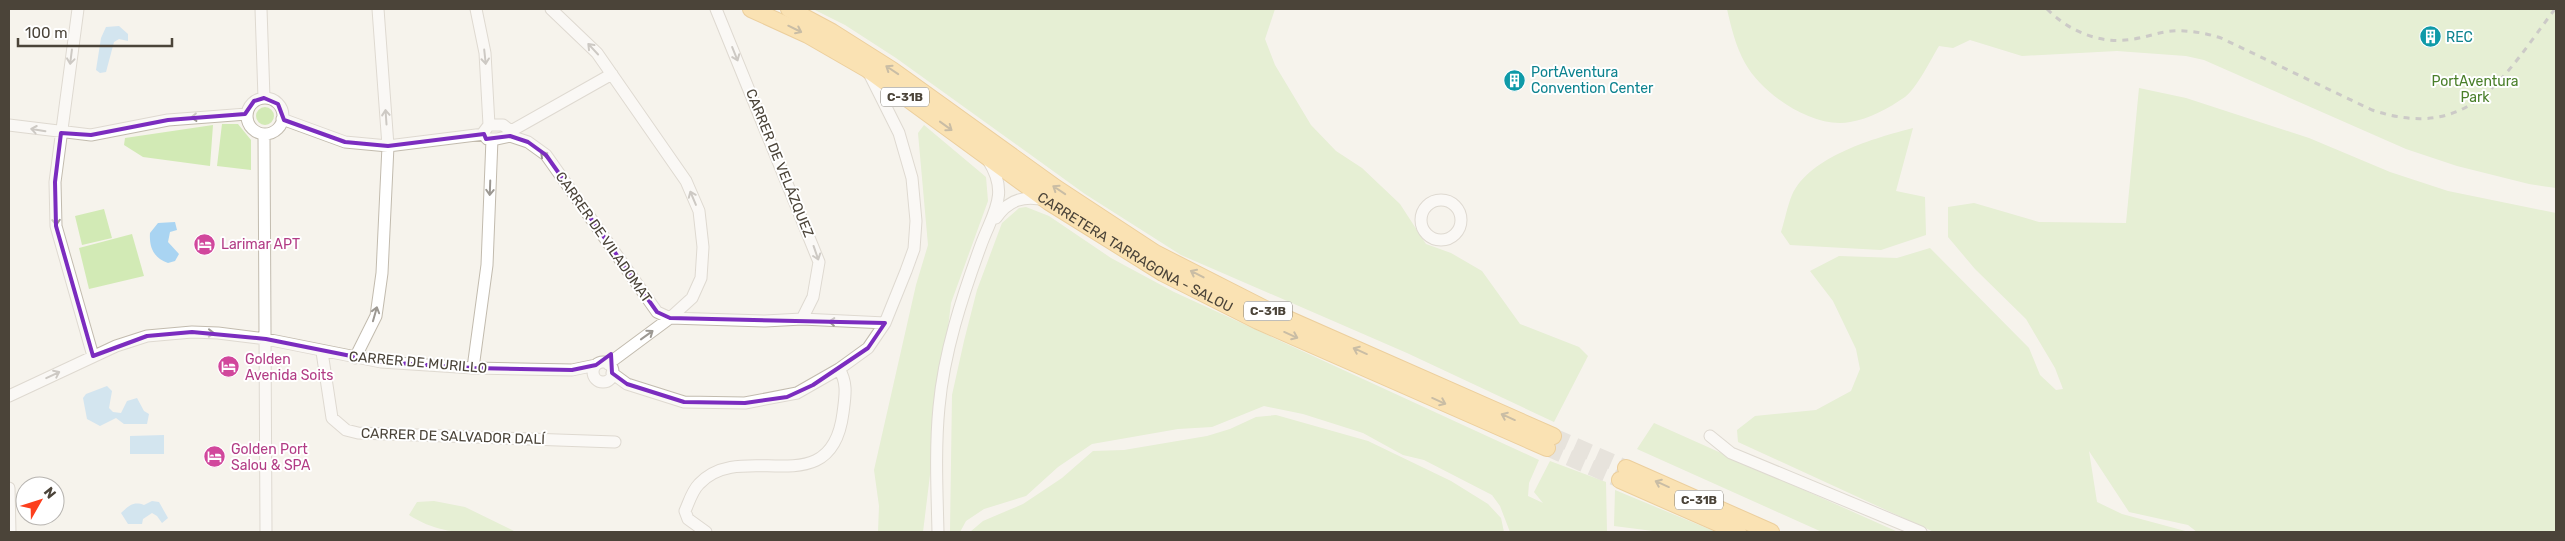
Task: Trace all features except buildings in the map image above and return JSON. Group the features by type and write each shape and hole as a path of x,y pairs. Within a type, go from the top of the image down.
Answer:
{"highway":[{"name":"CARRETERA TARRAGONA - SALOU","path":"751,9 808,35 867,70 1049,202 1163,273 1258,320 1550,442 1265,310 1155,253 1056,188 892,70 792,10"},
{"name":"C-31B","path":"1738,532 1623,474 1771,532"}],"street":[{"path":"78,9 55,182 56,226 93,356"},
{"path":"261,9 264,98"},
{"path":"354,358 376,316 382,273 388,146 378,9"},
{"path":"473,368 487,266 488,133 485,53 476,9"},
{"path":"551,9 596,53 612,74 686,181 699,211 703,247 701,278 692,298 598,381 595,370"},
{"name":"CARRER DE VELÁZQUEZ","path":"716,9 819,262 813,297 802,319"},
{"path":"609,373 621,385 627,384 684,402 745,404 797,393 839,369 868,348 885,323 914,249 916,221 912,178 894,121 867,70"},
{"path":"282,119 344,142 388,146 488,133 511,134 612,74"},
{"path":"264,98 278,104 282,119 276,130 264,134 253,130 247,120 247,114 254,101 264,98"},
{"path":"894,121 893,112 896,105 910,100"},
{"path":"9,125 61,133 91,135 168,120 247,114"},
{"path":"264,134 266,532"},
{"name":"CARRER DE VILADOMAT","path":"511,134 528,142 546,155 657,312 670,318"},
{"path":"938,532 937,449 939,405 954,331 965,291 998,202 1000,191 999,180 984,155"},
{"path":"984,239 1001,212 1014,201 1030,198 1049,202"},
{"path":"670,318 736,321 802,319 885,323"},
{"name":"CARRER DE MURILLO","path":"9,396 93,356 146,336 218,333 266,339 354,358 473,368 572,370 595,370 601,362 609,373"},
{"name":"CARRER DE SALVADOR DALÍ","path":"322,352 332,418 346,430 358,433 615,442"},
{"path":"706,532 688,519 686,511 699,484 713,474 732,468 811,464 829,452 840,432 843,416 845,379 839,369"},
{"path":"1710,436 1731,453 1921,532"},
{"path":"9,488 10,532"}],"highlighted area":[{"path":"264,98 278,104 284,120 345,142 388,146 484,134 486,139 510,136 528,142 546,155 657,312 670,318 885,323 868,348 813,385 787,397 745,403 684,402 627,384 612,373 611,354 596,365 572,370 473,368 381,362 266,339 192,332 147,336 93,356 56,226 55,182 61,133 91,135 168,120 245,114 254,101"}],"green space":[{"path":"813,9 1275,9 1265,39 1275,65 1311,125 1336,151 1362,168 1400,204 1426,244 1451,253 1482,271 1520,324 1579,347 1588,356 1554,422 1407,353 1181,255 1085,194 896,58 845,25"},
{"name":"PortAventura Park","path":"1727,9 2556,9 2556,188 2529,184 2457,166 2406,149 2204,60 2186,56 2117,51 2022,56 1970,40 1953,48 1939,46 1910,93 1886,109 1872,116 1850,122 1836,123 1820,120 1790,107 1763,86 1753,75 1739,50"},
{"path":"2139,88 2186,98 2309,138 2390,172 2448,191 2556,213 2556,532 2197,532 2188,525 2129,512 2089,451 2097,502 2122,514 2189,532 1934,532 1738,442 1737,430 1755,416 1816,410 1851,391 1860,369 1856,349 1833,301 1810,271 1839,256 1897,258 1930,248 2029,348 2040,375 2056,390 2063,389 2055,368 2026,319 1975,269 1948,237 1948,207 1974,203 2039,222 2126,223"},
{"path":"261,107 269,107 274,112 272,123 261,125 256,120 256,112"},
{"path":"222,124 238,124 251,140 251,170 217,166"},
{"path":"213,125 210,166 143,157 124,145 125,138"},
{"path":"924,125 986,177 988,201 951,303 923,532 878,532 879,506 874,470 916,285 928,245 918,133"},
{"path":"1913,128 1896,191 1925,197 1926,235 1881,250 1790,245 1781,232 1789,204 1792,195 1801,181 1813,169 1828,159 1863,143"},
{"path":"1026,207 1049,216 1111,258 1174,292 1539,460 1529,483 1528,496 1543,503 1534,492 1550,461 1606,482 1607,532 1510,532 1500,506 1492,495 1424,460 1403,455 1363,433 1303,414 1264,406 1212,427 1178,429 1092,444 1058,467 1026,496 984,509 966,521 960,532 950,532 952,395 964,341 977,290 1002,223 1019,208"},
{"path":"104,209 112,238 82,245 75,216"},
{"path":"132,234 144,276 89,289 79,248"},
{"path":"1276,415 1368,441 1451,481 1488,504 1501,518 1504,532 970,532 983,521 1023,504 1062,478 1093,451 1124,450 1207,436 1230,429 1256,417"},
{"path":"1654,423 1898,532 1822,532 1637,449"},
{"path":"1615,490 1716,532 1661,532 1614,526"},
{"path":"434,501 465,507 516,532 474,533 448,530 422,522 409,515 417,502"}],"water":[{"path":"119,26 128,34 128,41 119,39 114,42 106,72 100,73 96,70 101,38 106,27"},
{"path":"175,222 177,230 170,232 168,242 179,254 175,261 168,263 153,252 150,243 150,233 158,223"},
{"path":"107,386 112,391 109,408 113,412 121,413 127,401 137,398 144,411 149,414 147,424 124,424 116,418 100,426 87,419 83,398 86,394"},
{"path":"164,435 164,454 130,454 130,436"},
{"path":"152,501 159,502 168,518 162,523 152,513 143,519 142,524 128,524 121,513 131,505 144,505"}],"tunnel":[{"path":"1553,436 1626,468"},
{"path":"1547,448 1620,480"}],"railway":[{"path":"2047,9 2076,30 2098,38 2122,40 2178,31 2197,32 2221,38 2372,110 2406,118 2435,118 2460,110 2482,97 2519,58 2555,9"}],"place":[{"name":"REC","path":"2430,37"},
{"name":"PortAventura Convention Center","path":"1515,80"},
{"name":"Larimar APT","path":"205,244"},
{"name":"Golden Avenida Soits","path":"229,367"},
{"name":"Golden Port Salou & SPA","path":"215,457"}]}
